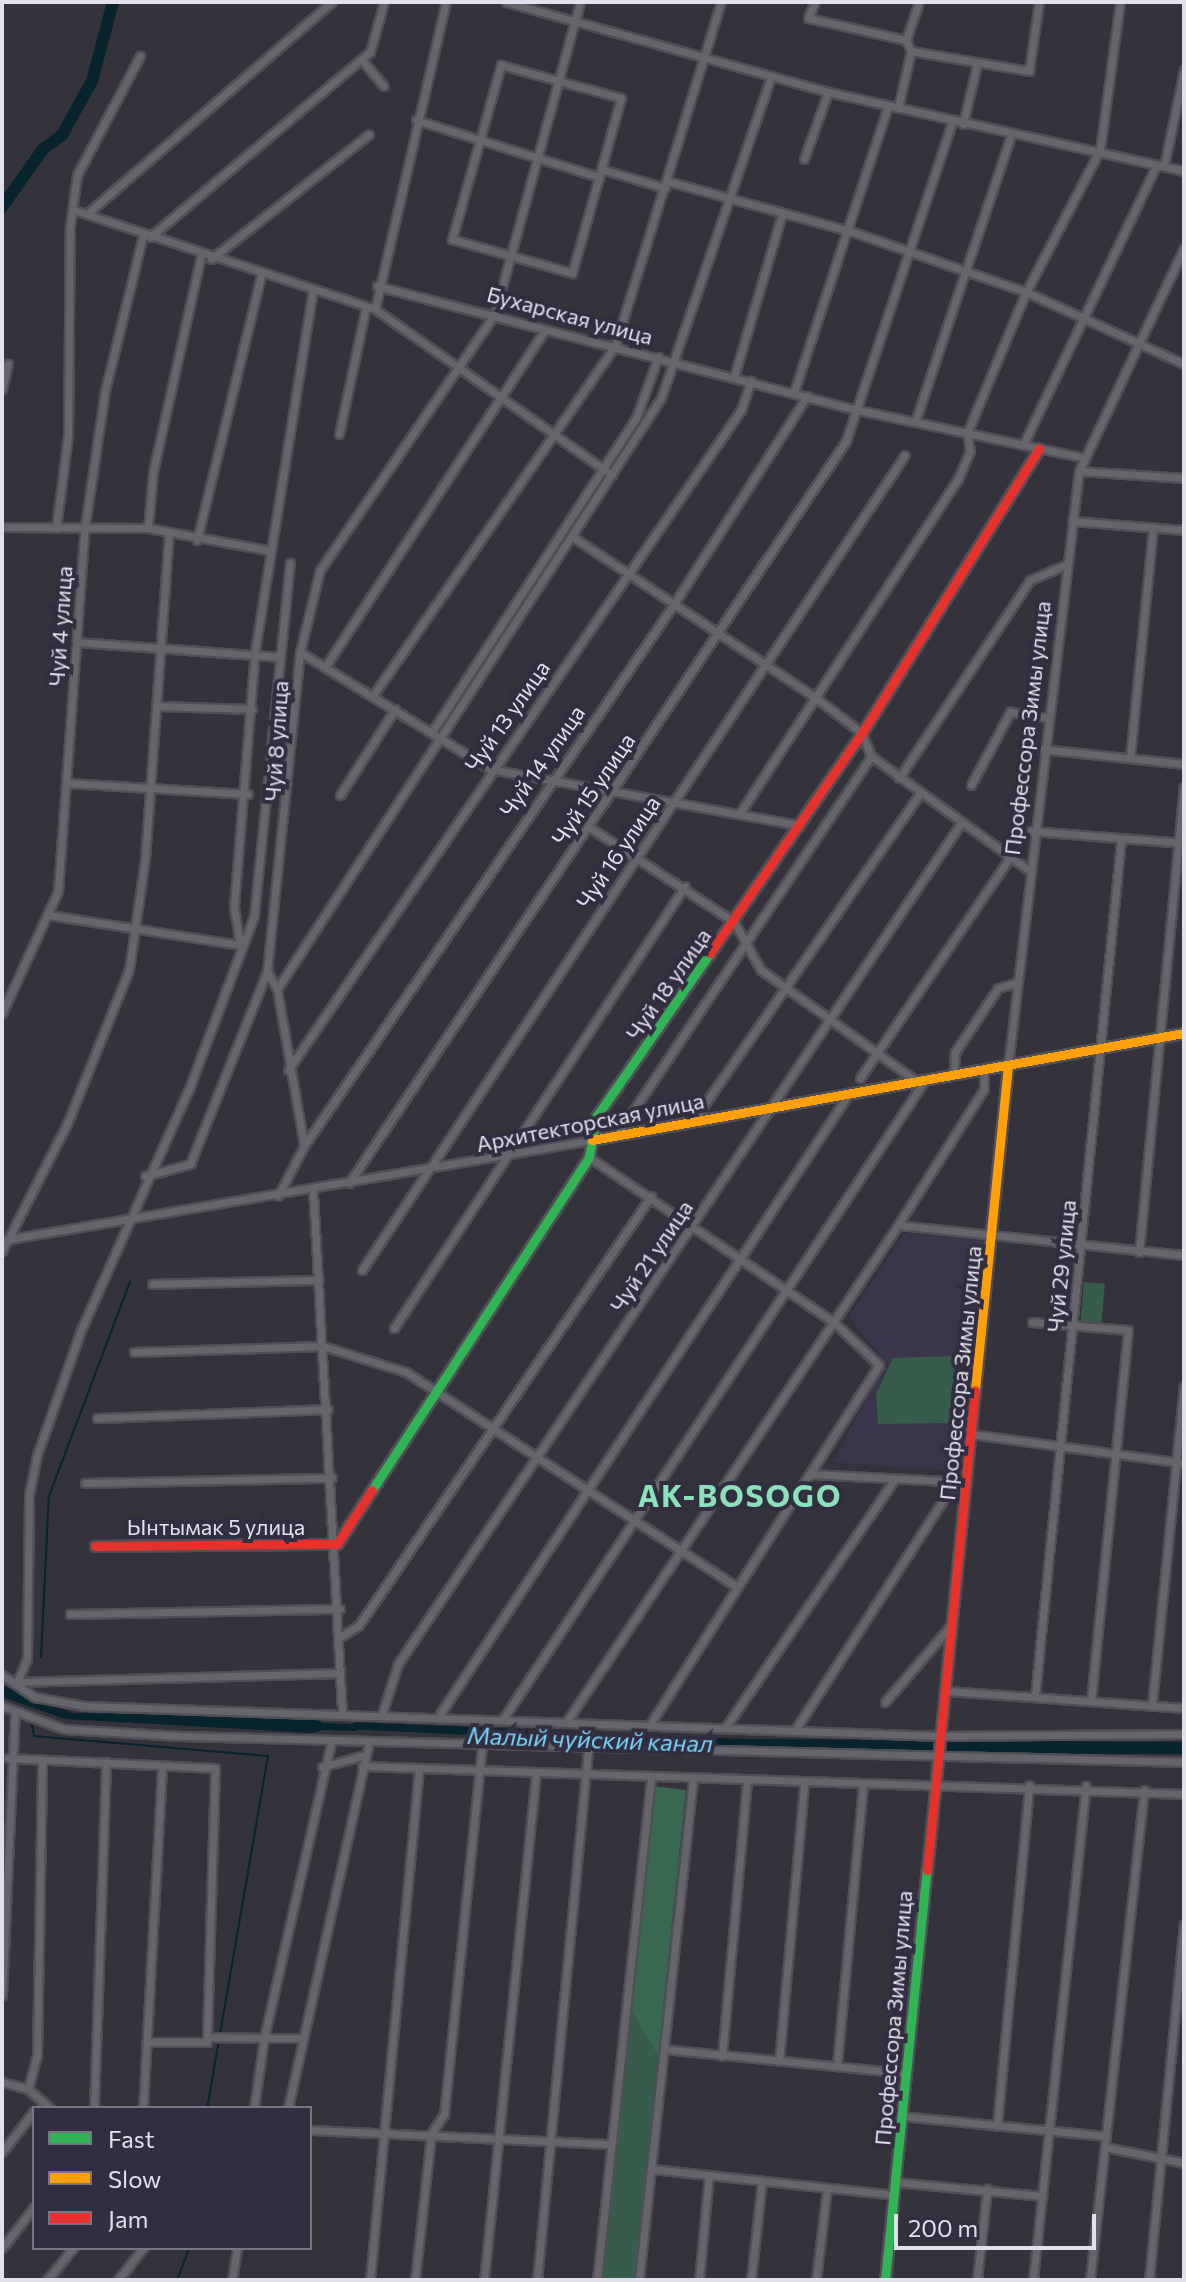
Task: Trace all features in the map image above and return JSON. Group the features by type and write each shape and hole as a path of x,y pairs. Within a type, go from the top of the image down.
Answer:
{"street":[{"path":"88,213 332,2"},
{"path":"146,236 361,59 377,42 384,2"},
{"path":"339,434 446,2"},
{"path":"506,2 828,92 952,122 1100,150 1184,171"},
{"name":"Чуй 8 улица","path":"145,1176 190,1164 267,971 300,652 320,570 495,313 580,2"},
{"path":"374,694 551,430 615,346 721,2"},
{"path":"815,2 808,18 906,40"},
{"path":"898,108 911,51 906,40 919,2"},
{"path":"911,51 977,65 1029,71 1039,2"},
{"path":"740,813 812,695 958,479 970,451 967,433 1026,292 1100,150 1120,2"},
{"path":"56,528 68,435 77,175 140,56"},
{"path":"361,59 384,86"},
{"path":"501,65 621,98 572,273 452,239 480,139 501,65"},
{"path":"963,124 977,65"},
{"path":"1023,445 1079,319 1161,165 1184,70"},
{"path":"277,989 443,740 661,398 731,201 771,76"},
{"path":"804,159 828,92"},
{"path":"794,392 850,231 888,106"},
{"path":"416,120 538,158 666,185 850,231 1026,292 1140,347 1184,364"},
{"name":"Чуй 15 улица","path":"349,1183 846,441 952,122"},
{"path":"211,259 369,134"},
{"path":"915,422 962,272 1011,135"},
{"path":"74,210 312,294 371,308 459,363 612,475"},
{"path":"734,377 782,214"},
{"name":"Чуй 4 улица","path":"2,1013 49,915 67,783 85,526 105,391 146,236"},
{"name":"Профессора Зимы улица","path":"885,2280 933,1788 947,1691 993,1236 1031,831 1079,471 1184,248"},
{"path":"148,528 153,472 201,255"},
{"path":"197,540 261,275"},
{"name":"Бухарская улица","path":"377,286 495,313 545,330 858,410 1085,458"},
{"path":"240,945 234,906 248,794 255,651 267,550 312,294"},
{"path":"327,664 506,396 545,330"},
{"path":"432,732 636,418 658,357"},
{"path":"2,389 8,364"},
{"name":"Чуй 13 улица","path":"288,1070 490,769 628,576 741,410 751,381"},
{"name":"Чуй 14 улица","path":"278,1196 304,1146 550,780 674,604 807,396"},
{"name":"Чуй 18 улица","path":"337,1544 442,1389 589,1157 596,1117 734,922 862,733 1039,449"},
{"name":"Чуй 16 улица","path":"362,1270 674,803 762,665 905,455"},
{"path":"1079,471 1184,478"},
{"path":"1072,521 1184,530"},
{"path":"2,527 148,528 169,535 267,550"},
{"path":"1130,758 1153,528"},
{"path":"2,1251 113,1020 136,931 158,706 169,535"},
{"path":"573,537 762,665 812,695 862,733 871,756 961,823 1012,854 1027,869"},
{"path":"16,1681 27,1659 29,1495 71,1358 145,1176 189,1089 240,945 254,916 290,563"},
{"path":"899,778 1030,580 1066,565"},
{"path":"77,642 163,644 255,651 280,657"},
{"path":"300,652 327,664 490,769 799,825"},
{"path":"158,706 252,709"},
{"path":"340,795 395,709"},
{"path":"971,785 1010,712 1046,718"},
{"path":"1042,749 1184,764"},
{"path":"616,1136 871,756"},
{"path":"67,783 148,791 248,794"},
{"path":"1139,1252 1181,843 1184,787"},
{"path":"693,1121 788,989 921,792"},
{"name":"Чуй 21 улица","path":"382,1714 398,1664 961,823"},
{"path":"503,1719 634,1517 789,1291 920,1081 761,970 734,922 685,886 589,827"},
{"path":"1031,831 1181,843"},
{"name":"Чуй 29 улица","path":"1035,1696 1121,840"},
{"path":"860,1078 1012,854"},
{"path":"394,1328 502,1158 685,886"},
{"path":"49,915 240,945"},
{"path":"267,971 277,989 288,1070 304,1146"},
{"path":"954,1075 963,1039 998,988 1016,983"},
{"name":"Архитекторская улица","path":"5,1240 502,1158 772,1105 1184,1033"},
{"path":"567,1721 898,1225 984,1089 984,1070"},
{"path":"440,1714 586,1485 850,1092"},
{"path":"589,1157 835,1323 879,1365 650,1725"},
{"path":"313,1190 337,1544 342,1712"},
{"path":"342,1636 359,1625 493,1423 651,1196"},
{"path":"898,1225 1184,1255"},
{"path":"152,1284 319,1280"},
{"path":"1032,1322 1128,1330 1091,1699"},
{"path":"134,1352 323,1346 442,1389 736,1586"},
{"path":"1152,1705 1180,1462 1184,1387"},
{"path":"97,1418 328,1409"},
{"path":"971,1434 1180,1462"},
{"path":"811,1474 967,1482"},
{"path":"85,1483 332,1478"},
{"path":"725,1728 895,1479"},
{"path":"795,1730 948,1493 967,1482"},
{"name":"Ынтымак 5 улица","path":"95,1546 337,1544"},
{"path":"70,1614 340,1609"},
{"path":"885,1702 953,1622"},
{"path":"16,1681 340,1673"},
{"path":"2,1675 16,1681 35,1697 84,1706 440,1714 941,1736 1184,1734"},
{"path":"947,1691 1184,1708"},
{"path":"2,1706 64,1729 331,1742 937,1760 1184,1762"},
{"path":"2,1995 8,1758 15,1712"},
{"path":"254,2106 264,2038 322,1767 331,1742"},
{"path":"288,2106 301,2038 369,1743"},
{"path":"415,2280 431,2134 444,2114 482,1746"},
{"path":"537,2280 591,1775 588,1750"},
{"path":"322,1767 365,1755"},
{"path":"8,1758 42,1763 106,1762 216,1772 207,2037"},
{"path":"94,2106 106,1762"},
{"path":"36,2106 28,2089 37,2056 42,1763"},
{"path":"143,2106 162,1766"},
{"path":"362,1766 863,1787 1086,1786 1184,1794"},
{"path":"370,2280 419,1768"},
{"path":"484,2280 536,1773"},
{"path":"597,2280 609,2144 651,1778"},
{"path":"639,2280 693,1779"},
{"path":"722,2056 747,1782"},
{"path":"779,2061 804,1784"},
{"path":"997,2126 1029,1785"},
{"path":"1033,2280 1086,1786"},
{"path":"837,2065 863,1787"},
{"path":"1090,2280 1144,1790"},
{"path":"1149,2280 1184,1925"},
{"path":"147,2039 198,2044 207,2037 301,2038"},
{"path":"664,2049 905,2073"},
{"path":"2,2082 28,2089"},
{"path":"2,2152 32,2113"},
{"path":"901,2116 1106,2136"},
{"path":"312,2130 383,2136 551,2136 609,2144"},
{"path":"1105,2147 1184,2163"},
{"path":"652,2169 894,2195"},
{"path":"699,2280 709,2175"},
{"path":"751,2280 762,2181"},
{"path":"895,2182 1042,2196"},
{"path":"816,2280 827,2189"},
{"path":"977,2280 987,2189"},
{"path":"2,2248 32,2210"},
{"path":"47,2280 71,2250"},
{"path":"118,2280 141,2250"},
{"path":"232,2280 237,2250"}],"shaded area":[{"path":"904,1233 983,1240 953,1471 833,1462 885,1364 849,1316"}],"green space":[{"path":"1084,1282 1105,1284 1101,1325 1080,1323"},
{"path":"954,1356 956,1423 878,1424 876,1394 893,1358"},
{"path":"654,1786 686,1790 658,2057 631,2010"},
{"path":"631,2010 658,2057 635,2280 603,2280"}],"water":[{"path":"2,1685 73,1713 313,1716 330,1728 312,1733 65,1719 2,1697"},
{"path":"355,1722 744,1739 1184,1742 1184,1754 862,1753 344,1729"}],"waterway":[{"path":"2,207 43,149 62,135 92,81 113,2"},
{"path":"41,1657 49,1496 130,1282"},
{"path":"31,1720 34,1736 268,1756 207,2106"},
{"name":"Малый чуйский канал","path":"323,1726 354,1727"},
{"path":"177,2280 188,2250"}],"traffic: fast":[{"path":"372,1490 589,1157 596,1117 710,953"},
{"path":"885,2280 927,1870"}],"traffic: slow":[{"path":"592,1140 1184,1033"},
{"path":"975,1390 1008,1066"}],"traffic: jam":[{"path":"710,953 862,733 1039,449"},
{"path":"927,1870 975,1390"},
{"path":"95,1546 337,1544 372,1490"}],"district":[{"name":"AK-BOSOGO","path":"740,1495"}]}
